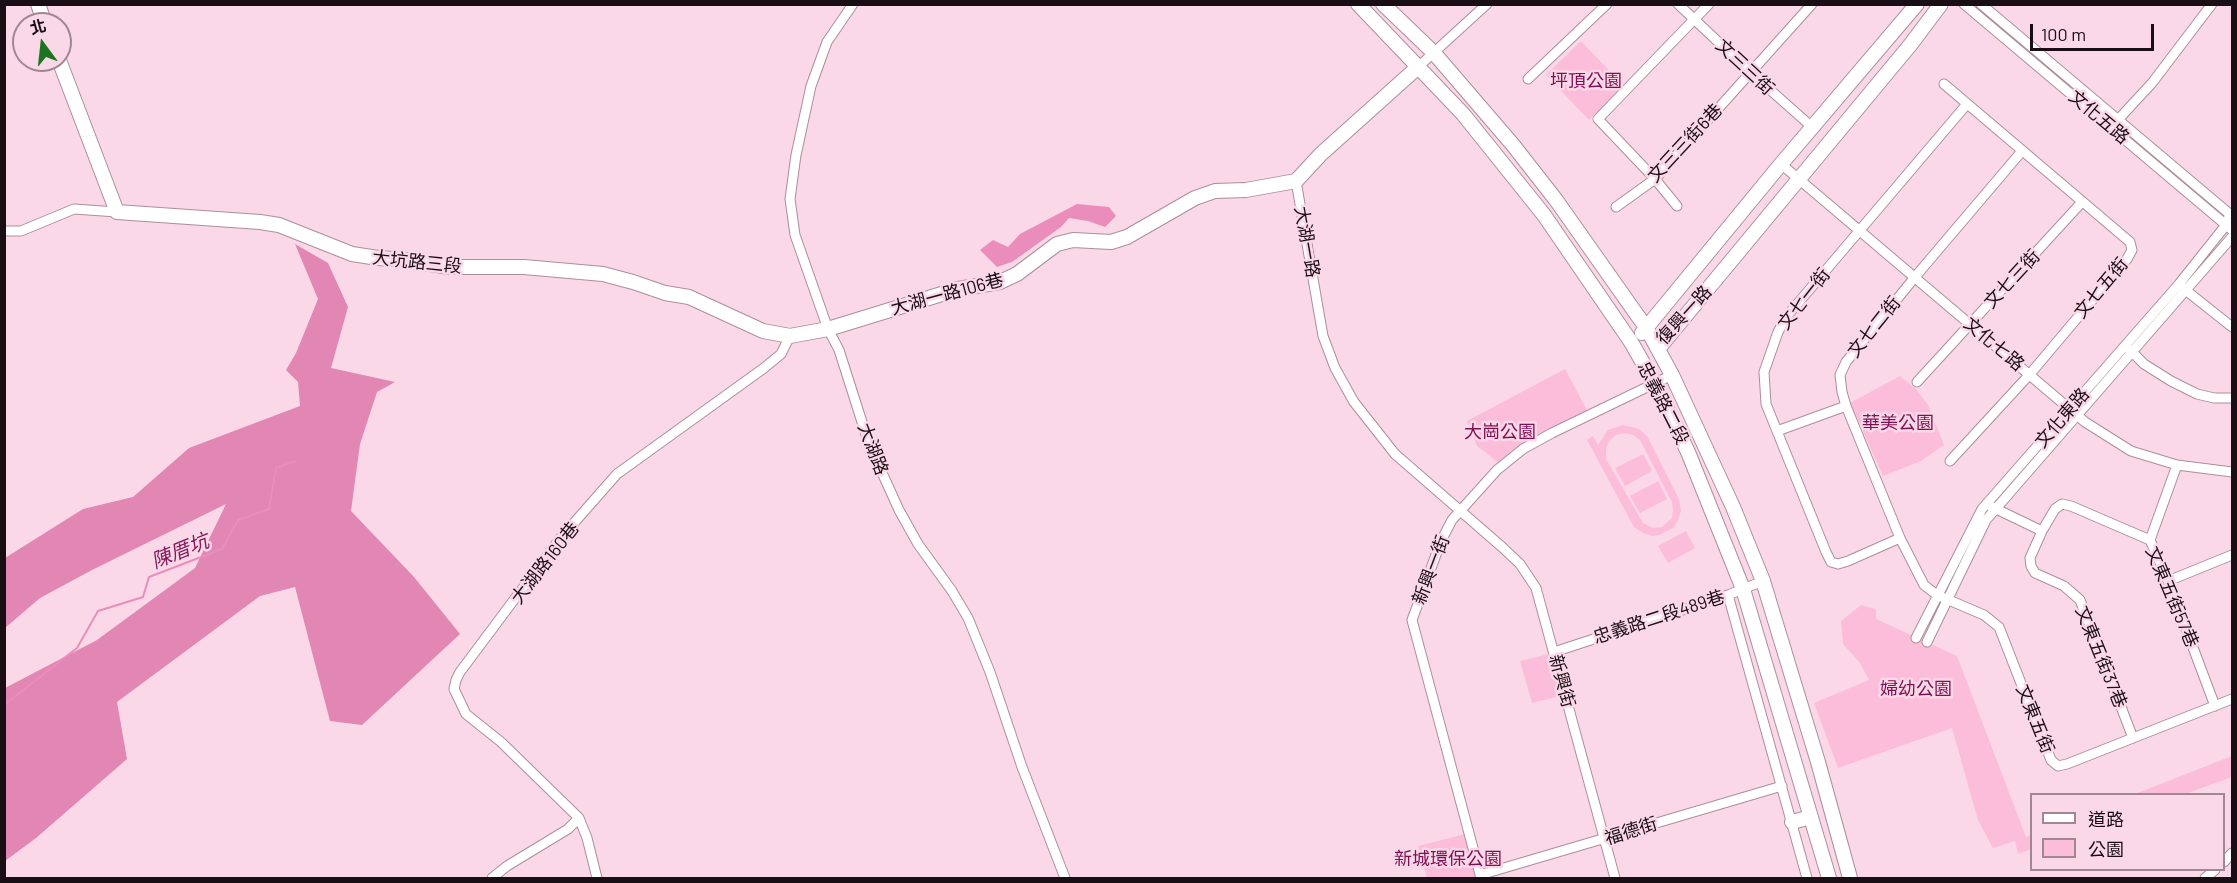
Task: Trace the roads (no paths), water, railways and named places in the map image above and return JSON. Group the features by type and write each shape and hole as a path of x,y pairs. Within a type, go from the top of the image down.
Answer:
{"street":[{"name":"大湖路","path":"853,4 827,42 811,86 796,155 790,199 795,235 828,329 839,350 869,444 899,510 918,544 968,618 990,672 1030,788 1065,879"},
{"name":"忠義路二段","path":"1358,4 1462,114 1544,216 1631,342 1655,384 1688,452 1743,589 1829,879"},
{"name":"大湖一路","path":"1460,511 1395,454 1354,402 1335,368 1323,336 1296,181 1321,154 1487,4"},
{"path":"1528,79 1607,4"},
{"name":"文三三街","path":"1678,4 1812,128"},
{"path":"1677,206 1655,179 1598,119 1709,4"},
{"name":"文三三街6巷","path":"1616,207 1655,179 1812,4"},
{"name":"復興一路","path":"1631,342 1647,328 1781,164 1917,4"},
{"name":"復興一路","path":"1631,342 1658,349 1941,4"},
{"name":"文化五路","path":"1964,4 2229,227"},
{"name":"文化五路","path":"1981,4 2231,215"},
{"path":"2111,127 2152,83 2212,4"},
{"name":"忠義路二段","path":"1384,5 1434,53 1513,145 1556,200 1647,328 1672,375 1733,507 1762,580 1818,762 1850,879"},
{"path":"64,72 117,212"},
{"name":"文七五街","path":"1944,84 2130,242 2132,250 2030,374 1950,461"},
{"name":"文七一街","path":"1900,538 1848,561 1838,564 1831,562 1766,404 1764,372 1775,339 1787,316 1967,104"},
{"name":"文七二街","path":"1942,597 1924,585 1900,538 1846,406 1840,375 1846,362 1915,277 2022,151"},
{"name":"文化七路","path":"1781,164 2085,422 2131,451 2177,465 2232,472"},
{"name":"大湖一路106巷","path":"828,329 930,296 1000,282 1017,274 1057,244 1073,240 1111,242 1127,237 1195,198 1215,191 1246,190 1296,181"},
{"name":"文七三街","path":"1917,382 2082,202"},
{"name":"大坑路三段","path":"4,231 21,231 74,209 260,222 279,225 352,254 449,267 524,267 603,274 665,293 689,297 763,331 790,336 828,329"},
{"name":"文化東路","path":"1916,638 1986,520 1991,506 2074,412 2229,227 2231,215"},
{"name":"文化東路","path":"2128,348 2187,291 2232,237"},
{"path":"2179,284 2232,327"},
{"name":"大湖路160巷","path":"579,818 501,742 466,714 454,689 456,680 558,541 617,474 764,368 781,354 790,336"},
{"path":"2128,348 2144,364 2197,394 2214,398 2232,398"},
{"name":"新興一街","path":"1481,877 1413,620 1441,541 1452,520 1460,511 1497,470 1523,450 1552,433 1672,375"},
{"path":"1777,431 1846,406"},
{"path":"2150,540 2177,465"},
{"name":"文東五街57巷","path":"2042,531 2055,509 2062,504 2072,506 2150,540 2168,581 2215,706"},
{"path":"1991,506 2042,531"},
{"name":"新興街","path":"1460,511 1520,564 1536,588 1615,879"},
{"name":"文東五街37巷","path":"2042,531 2030,558 2031,566 2036,573 2064,586 2080,600 2133,738"},
{"path":"2168,581 2232,555"},
{"name":"忠義路二段489巷","path":"1554,652 1728,595 1762,580"},
{"path":"1728,595 1807,879"},
{"name":"文化東路","path":"1927,642 1942,597"},
{"name":"文東五街","path":"1942,597 1984,615 1999,627 2051,760 2058,766 2232,699"},
{"name":"福德街","path":"1481,877 1782,786"},
{"path":"1792,822 1811,817"},
{"path":"492,879 507,866 568,829 579,818 587,838 597,879"}],"waterway":[{"name":"陳厝坑","path":"4,705 77,648 98,611 143,597 149,577 222,549 238,520 269,509 276,468 296,461"}],"park label":[{"name":"坪頂公園","path":"1586,81"},
{"name":"華美公園","path":"1898,423"},
{"name":"大崗公園","path":"1500,432"},
{"name":"婦幼公園","path":"1916,689"},
{"name":"新城環保公園","path":"1448,859"}]}
